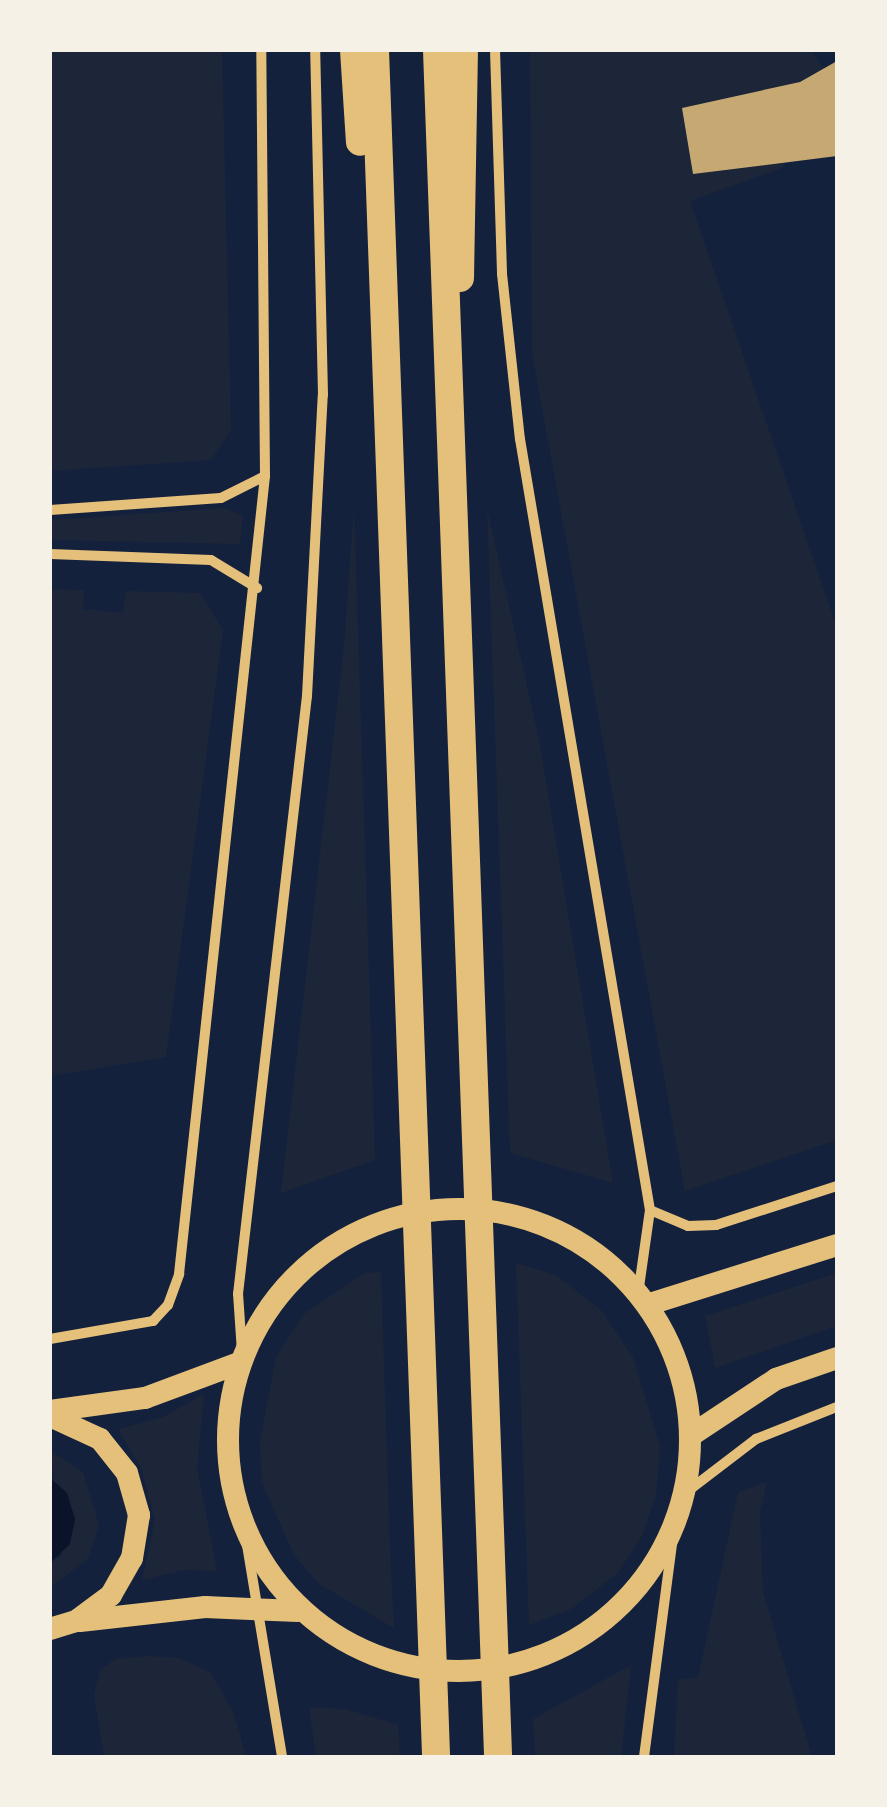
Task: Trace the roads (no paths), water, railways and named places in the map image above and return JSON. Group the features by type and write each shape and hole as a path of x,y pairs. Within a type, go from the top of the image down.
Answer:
{"highway":[{"path":"354,50 381,332"},
{"path":"376,50 381,332 410,1158 436,1757"},
{"path":"437,50 498,1757"},
{"path":"452,515 464,50"}],"main road":[{"path":"466,1210 549,1226 646,1295 680,1358 694,1434 684,1494 674,1528 619,1604 584,1630 507,1659 452,1669 416,1667 351,1644 298,1611 263,1576 247,1545 225,1455 240,1358 261,1319 304,1273 374,1229 426,1214 466,1210"},
{"path":"646,1295 837,1245"},
{"path":"50,1414 145,1398 240,1358"},
{"path":"694,1434 776,1379 837,1358"},
{"path":"50,1414 100,1439 127,1473 138,1515 132,1558 110,1595 76,1621"},
{"path":"50,1628 76,1621 259,1607 298,1611"}],"street":[{"path":"50,1339 152,1321 168,1305 179,1274 257,588 265,476 261,50"},
{"path":"240,1358 238,1294 307,696 322,395 315,50"},
{"path":"495,50 502,274 520,439 650,1210 646,1295"},
{"path":"50,510 221,498 265,476"},
{"path":"50,554 211,560 257,588"},
{"path":"650,1210 688,1226 716,1224 837,1186"},
{"path":"684,1494 756,1438 837,1407"},
{"path":"644,1757 674,1528"},
{"path":"247,1545 282,1757"}]}
